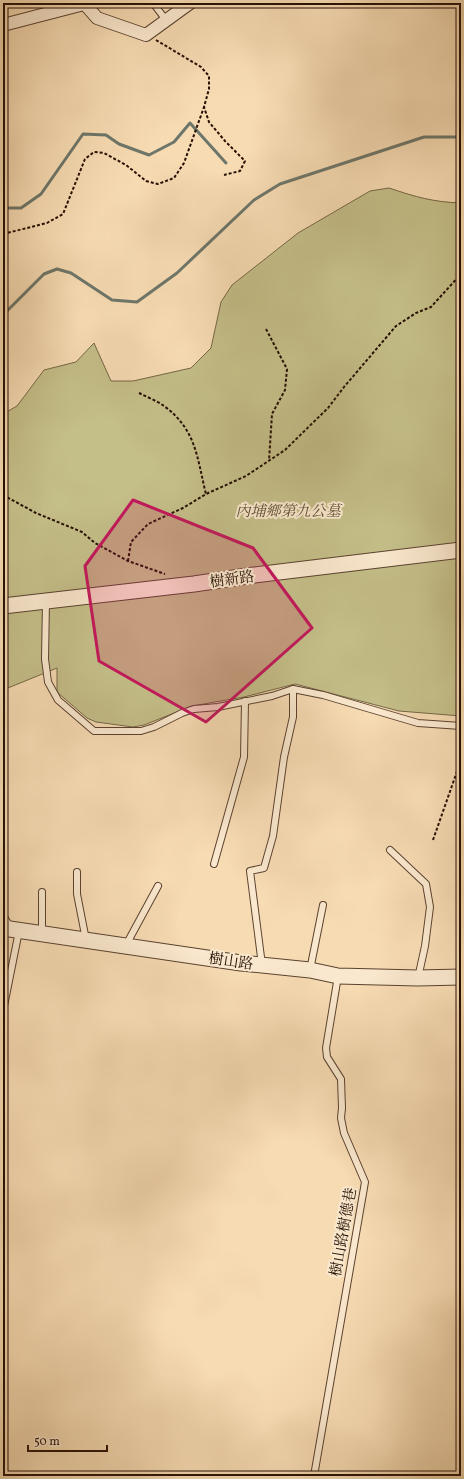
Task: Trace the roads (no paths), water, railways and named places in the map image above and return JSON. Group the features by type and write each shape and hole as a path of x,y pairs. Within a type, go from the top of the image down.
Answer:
{"street":[{"path":"3,25 84,3 97,18 146,35 190,3"},
{"name":"樹新路","path":"3,606 194,584 254,575 461,550"},
{"name":"樹山路","path":"11,929 262,965 310,970 338,976 418,978 461,977"}],"lane":[{"path":"152,3 166,20"},
{"path":"46,601 45,660 48,682 58,700 94,731 141,731 154,727 182,713 194,709 218,707 272,696 293,688 323,695 418,723 461,726"},
{"path":"262,965 250,871 264,868 273,836 284,757 293,717 293,688"},
{"path":"214,864 244,757 245,701"},
{"path":"390,850 426,884 430,907 425,946 418,978"},
{"path":"77,872 77,894 86,940"},
{"path":"126,946 158,886"},
{"path":"42,892 42,933"},
{"path":"310,970 323,905"},
{"path":"3,915 11,929 3,1011"},
{"name":"樹山路樹德巷","path":"314,1476 365,1182 344,1133 341,1118 341,1079 327,1057 326,1048 338,976"}],"waterway":[{"path":"3,208 21,208 41,194 83,134 106,135 119,144 149,155 174,142 190,123 226,163"},
{"path":"3,315 44,274 57,269 71,273 112,300 137,302 177,273 254,200 280,184 424,137 461,137"}],"park label":[{"name":"內埔鄉第九公墓","path":"288,511"}]}
